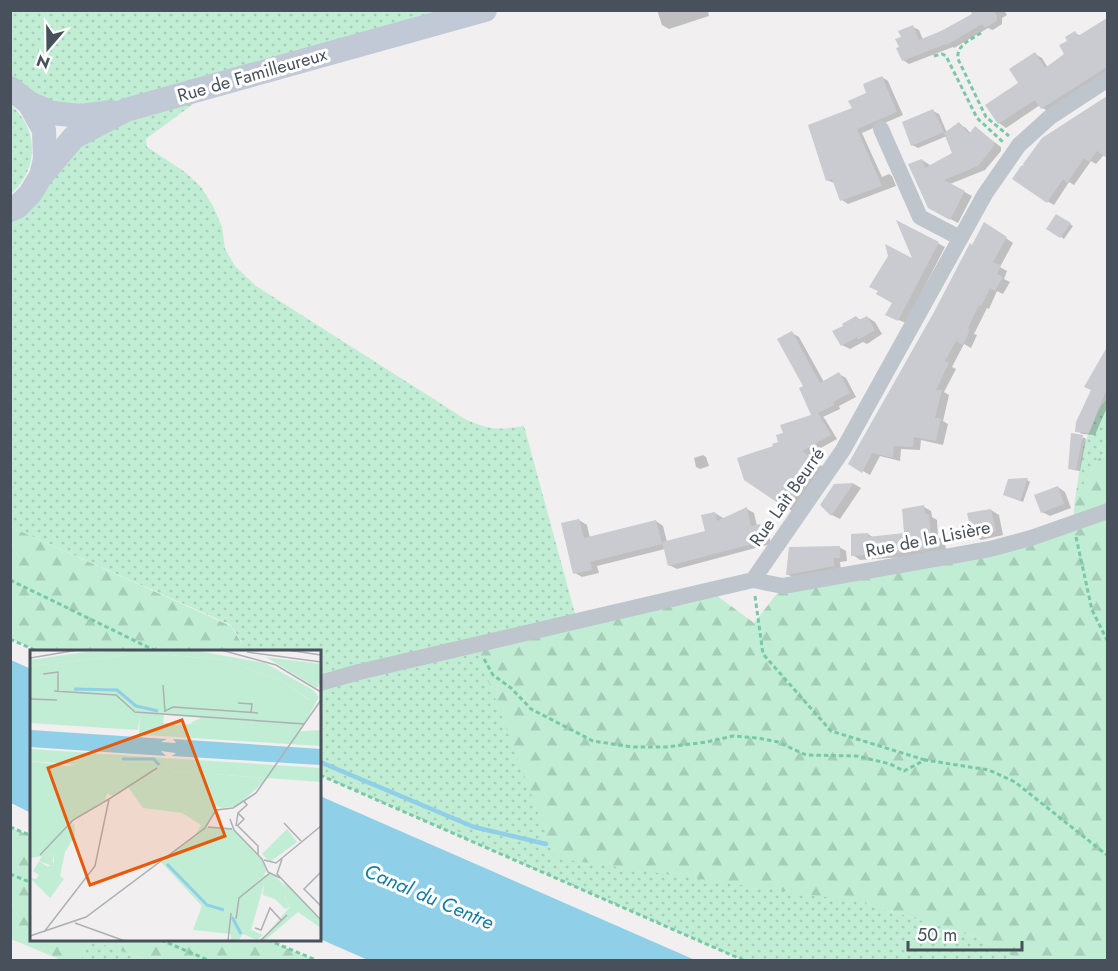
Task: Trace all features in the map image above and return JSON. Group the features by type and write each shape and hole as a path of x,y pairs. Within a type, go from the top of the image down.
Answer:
{"street":[{"name":"Rue de Familleureux","path":"13,214 74,137 126,110 485,10"},
{"name":"Rue Lait Beurré","path":"753,580 843,450 985,194 1017,149 1050,117 1107,79"},
{"name":"Rue de Familleureux","path":"20,96 44,130 45,159 41,176"},
{"path":"20,96 52,113 81,116 126,110"},
{"path":"881,129 920,218 960,238"},
{"name":"Rue de la Lisière","path":"753,580 783,586 990,549 1073,524 1107,511"},
{"path":"321,683 753,580"}],"path":[{"path":"981,33 960,46 957,52 958,59 987,117 1017,149"},
{"path":"934,56 942,54 946,56 977,118 1017,149"},
{"path":"1073,524 1092,610 1107,642"},
{"path":"10,580 156,650"},
{"path":"753,580 763,654 831,731 925,760 989,770 1015,782 1107,856"},
{"path":"10,639 37,650"},
{"path":"476,645 493,675 511,688 531,709 593,741 632,747 666,747 733,736 778,742 806,755 857,756 890,764 904,771 925,760"},
{"path":"321,775 743,960"},
{"path":"10,827 30,835"},
{"path":"10,874 30,882"},
{"path":"165,941 208,960"},
{"path":"273,941 316,960"}],"green space":[{"path":"11,11 485,11 220,84 146,139 147,147 185,172 201,187 222,227 225,249 235,266 256,286 465,419 494,428 524,426 577,621 860,902 976,937 1020,960 743,960 321,775 321,650 241,650 242,643 231,625 11,527 10,225 17,207 81,116 11,88"},
{"path":"11,105 27,126 32,149 27,173 11,194"},
{"path":"1107,399 1107,451 1098,459 1075,499 1083,448 1097,411"},
{"path":"1107,451 1107,960 1020,960 976,937 860,902 555,858 475,645 709,590 754,623 783,586 1073,524 1075,499 1098,459"},
{"path":"11,527 231,626 242,644 241,650 37,650 11,639"},
{"path":"10,827 30,836 30,941 90,941 80,960 61,960 11,939"},
{"path":"90,941 94,941 147,960 80,960"},
{"path":"94,941 270,941 312,959 311,960 147,960"}],"water":[{"path":"11,660 30,669 30,812 11,803"},
{"name":"Canal du Centre","path":"321,796 695,960 368,960 321,939"}],"building":[{"path":"970,10 993,10 997,21 985,28 982,24 947,45 902,61 896,48 899,47 895,39 901,37 898,31 913,25 919,40 972,14"},
{"path":"1107,18 1107,67 1041,109 1035,100 998,124 985,105 1018,83 1009,69 1035,52 1045,68 1064,54 1059,45 1067,41 1065,37 1075,31 1078,36"},
{"path":"882,76 897,112 857,129 882,186 840,201 832,179 826,181 808,125 852,108 848,101 866,93 863,84"},
{"path":"1107,96 1107,158 1097,151 1089,162 1084,158 1067,183 1063,179 1047,203 1012,179 1021,166 1025,167 1023,164 1042,138"},
{"path":"933,109 944,132 911,146 902,122"},
{"path":"959,122 969,134 975,126 994,142 994,146 978,166 944,180 965,191 950,220 928,208 908,164 922,159 925,168 952,153 944,133"},
{"path":"1056,214 1071,223 1060,238 1046,229"},
{"path":"896,220 939,242 898,321 885,315 892,303 876,294 878,291 869,287 888,256 885,244 912,258"},
{"path":"984,222 1007,237 993,262 1001,265 997,274 1003,277 995,291 990,288 981,306 979,305 963,345 956,341 945,361 949,363 936,390 942,390 935,418 941,418 936,441 914,437 913,447 894,446 893,458 872,453 862,473 848,464 934,312 970,243 972,245"},
{"path":"856,316 859,320 867,316 875,330 858,340 857,337 841,346 832,331"},
{"path":"792,331 820,383 839,372 850,393 818,413 831,435 802,451 818,463 787,509 744,480 737,458 773,446 772,444 778,442 776,435 783,433 780,425 811,415 799,388 803,386 777,339"},
{"path":"1107,347 1107,389 1089,433 1075,432 1076,422 1091,390 1084,387"},
{"path":"1071,433 1083,435 1076,470 1068,469"},
{"path":"1028,478 1020,501 1003,495 1008,479"},
{"path":"854,483 831,516 820,505 834,484"},
{"path":"1058,486 1064,504 1041,513 1034,495"},
{"path":"924,505 925,514 929,514 931,536 938,535 939,547 911,552 851,556 851,534 868,533 868,537 904,533 902,509"},
{"path":"747,507 751,526 760,524 764,541 668,566 662,542 705,531 701,515 715,512 717,521"},
{"path":"991,509 996,531 972,536 967,513"},
{"path":"579,519 584,538 656,520 662,544 590,562 592,570 573,574 561,523"},
{"path":"840,546 840,558 834,558 834,566 786,575 789,547"}],"waterway":[{"path":"321,762 474,827 546,844"}]}
